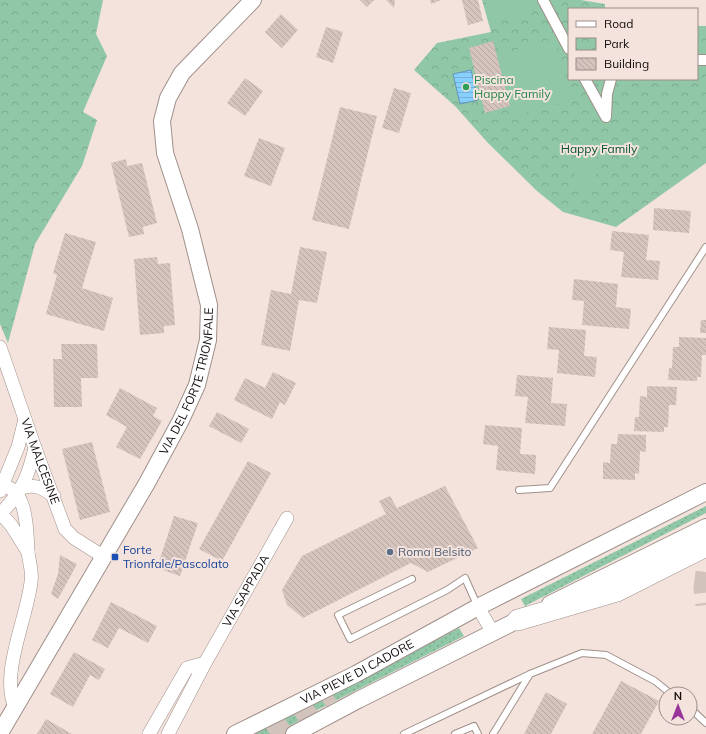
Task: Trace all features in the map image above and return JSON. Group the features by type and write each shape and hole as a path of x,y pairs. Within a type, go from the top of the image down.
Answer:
{"highway":[{"path":"518,620 617,591 706,546"}],"street":[{"name":"VIA DEL FORTE TRIONFALE","path":"0,733 168,445 192,397 201,373 208,340 210,320 206,286 190,229 164,153 161,128 165,105 172,89 182,73 253,0"},
{"path":"543,0 568,48"},
{"path":"586,80 606,117 607,94 611,80"},
{"name":"VIA MALCESINE","path":"0,347 35,448 67,532 104,557"},
{"path":"25,419 18,447 1,487 11,488 20,492 33,486 41,488 54,496"},
{"path":"28,554 18,535 0,513 20,492 29,474 35,448"},
{"path":"14,707 8,691 8,673 32,576 28,554 26,521 20,492"},
{"name":"VIA PIEVE DI CADORE","path":"235,734 362,671 478,607 706,492"},
{"name":"VIA SAPPADA","path":"168,734 205,663 287,518"},
{"name":"VIA PIEVE DI CADORE","path":"297,733 492,633 706,527"},
{"path":"478,607 492,633"},
{"path":"149,734 187,668 205,663"}],"lane":[{"path":"518,490 550,488 706,247"},
{"path":"412,579 338,615 350,639 447,590 465,578 478,607"},
{"path":"404,734 530,674 582,653 606,654 655,681 661,686"},
{"path":"493,734 530,674"},
{"path":"698,716 706,723"},
{"path":"455,734 474,726 478,734"}],"green space":[{"path":"0,0 103,0 96,34 107,56 83,112 97,120 82,166 35,244 8,343 0,324"},
{"name":"Happy Family","path":"482,0 581,0 605,4 605,8 568,8 568,80 698,80 698,26 706,26 706,163 616,227 563,212 537,191 488,143 455,106 414,70 437,43 491,32"},
{"path":"485,0 529,0 533,13 491,24"},
{"path":"554,39 572,99 516,116 498,55"},
{"path":"577,145 598,146 595,187 574,186"},
{"path":"706,506 706,513 525,606 521,599"},
{"path":"459,628 464,636 315,711 276,734 254,734 357,682"}],"water":[{"name":"Piscina Happy Family","path":"471,70 478,100 460,104 453,74"}],"building":[{"path":"360,0 374,0 367,7"},
{"path":"386,0 395,0 394,8"},
{"path":"430,0 441,0 431,4"},
{"path":"462,0 478,0 483,21 468,25"},
{"path":"281,14 298,30 282,48 265,32"},
{"path":"326,27 343,32 333,63 316,57"},
{"path":"493,41 510,106 485,113 469,48"},
{"path":"245,78 263,91 245,116 227,103"},
{"path":"394,88 411,93 399,133 382,128"},
{"path":"340,107 377,116 349,229 312,220"},
{"path":"259,138 285,148 271,186 244,176"},
{"path":"126,159 127,166 142,163 157,223 143,227 144,234 129,237 111,163"},
{"path":"654,208 691,211 689,233 653,230"},
{"path":"612,231 649,235 646,260 660,261 658,280 621,277 624,252 610,250"},
{"path":"65,233 96,242 82,288 113,298 104,331 46,314 57,275 53,273"},
{"path":"300,247 327,252 317,303 299,300 290,351 261,345 271,290 291,294"},
{"path":"157,257 158,264 170,263 175,325 164,326 164,333 140,335 134,259"},
{"path":"574,279 618,284 616,307 631,309 629,329 582,325 584,301 572,300"},
{"path":"701,320 706,320 706,333 700,333"},
{"path":"549,327 586,330 584,356 597,357 595,377 557,373 559,350 547,349"},
{"path":"679,337 706,338 706,355 702,355 701,377 697,377 697,381 668,380 669,368 672,368 673,347 679,347"},
{"path":"61,344 97,344 98,378 81,378 82,407 54,407 53,359 62,359"},
{"path":"273,372 296,383 285,405 280,402 272,419 234,400 245,378 265,388"},
{"path":"517,375 553,378 551,403 567,404 565,426 525,423 528,397 515,396"},
{"path":"647,386 677,387 676,405 669,405 668,427 664,427 664,432 634,431 635,417 639,417 640,396 647,397"},
{"path":"120,388 157,408 153,416 162,421 140,459 116,447 127,427 106,415"},
{"path":"217,412 249,429 241,443 209,426"},
{"path":"485,425 522,428 520,454 536,455 535,474 496,470 498,446 483,444"},
{"path":"618,434 646,435 646,452 640,451 639,474 635,473 635,480 603,479 603,462 610,463 611,444 617,444"},
{"path":"92,442 110,512 80,520 62,449"},
{"path":"248,461 271,473 222,561 199,549"},
{"name":"Roma Belsito","path":"445,486 478,548 428,572 411,563 303,618 287,605 282,590 302,556 386,514 379,501 390,496 397,508"},
{"path":"174,516 198,523 180,576 157,568"},
{"path":"60,555 77,564 58,599 51,594 58,574"},
{"path":"111,602 157,626 148,643 119,628 108,648 92,640"},
{"path":"74,652 105,669 99,680 90,675 73,707 50,694"},
{"path":"621,681 658,700 641,734 592,734"},
{"path":"546,692 567,704 551,734 524,734"},
{"path":"46,719 72,734 37,734"}],"tunnel":[{"path":"706,572 704,588 706,605"},
{"path":"270,734 330,691"}],"place":[{"name":"Piscina Happy Family","path":"466,87"},
{"name":"Roma Belsito","path":"390,552"},
{"name":"Forte Trionfale/Pascolato","path":"115,557"}]}
